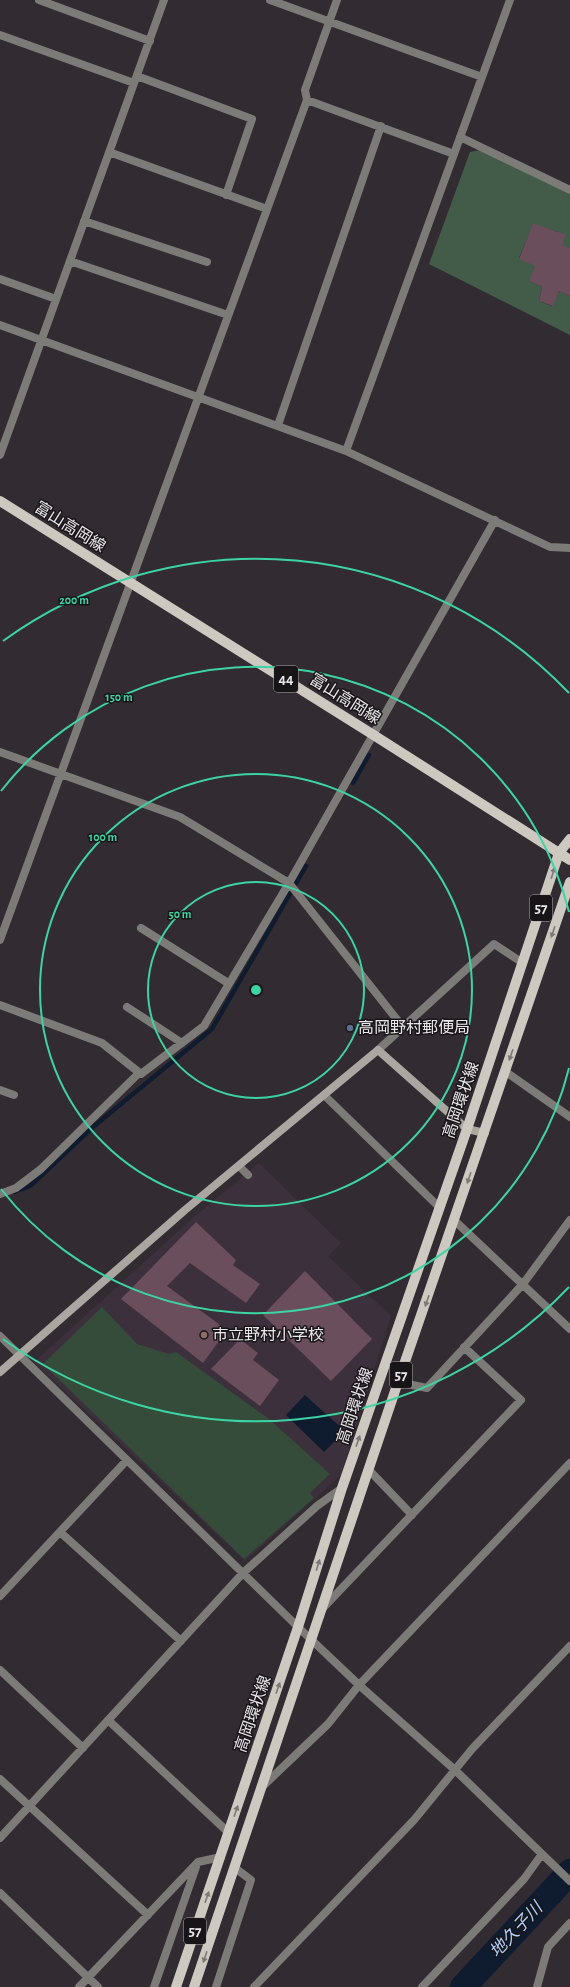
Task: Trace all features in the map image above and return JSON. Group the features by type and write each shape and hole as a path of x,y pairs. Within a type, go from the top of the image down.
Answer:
{"main road":[{"name":"富山高岡線","path":"0,501 570,860"},
{"name":"高岡環状線","path":"176,1987 298,1627 342,1488 524,963 559,853 570,839"},
{"name":"高岡環状線","path":"194,1987 398,1382 485,1134 570,882"}],"street":[{"path":"39,0 150,41"},
{"path":"0,455 164,0"},
{"path":"270,0 482,77"},
{"path":"0,940 267,209 306,100 305,90 337,0"},
{"path":"346,450 510,0"},
{"path":"0,34 252,119 226,194"},
{"path":"306,100 381,126 454,154"},
{"path":"278,425 381,126"},
{"path":"460,137 570,190"},
{"path":"109,152 267,209"},
{"path":"84,221 207,262"},
{"path":"70,261 228,315"},
{"path":"0,279 56,299"},
{"path":"0,325 198,398 346,450 550,547 570,548"},
{"path":"0,1194 16,1188 41,1169 139,1073 141,1074 204,1026 228,984 292,886 372,734 495,520"},
{"path":"0,752 180,817 292,886 402,1026"},
{"path":"141,928 228,984"},
{"path":"0,1372 185,1210 378,1050 402,1026 494,944 524,963"},
{"path":"0,1005 102,1043 139,1073"},
{"path":"126,1007 182,1043"},
{"path":"378,1050 467,1129 485,1134"},
{"path":"506,1072 570,1117"},
{"path":"0,1090 14,1095"},
{"path":"324,1095 440,1208"},
{"path":"239,1166 248,1175"},
{"path":"455,1220 570,1329"},
{"path":"398,1382 427,1388 523,1284 570,1220"},
{"path":"0,1336 18,1356 298,1627 455,1770 570,1881"},
{"path":"322,1608 521,1400 464,1347"},
{"path":"0,1596 127,1460"},
{"path":"263,1786 328,1724 360,1685 570,1463"},
{"path":"369,1470 412,1515"},
{"path":"0,1838 243,1573 316,1506 342,1488"},
{"path":"60,1532 181,1641"},
{"path":"254,1987 414,1820 472,1749 570,1646"},
{"path":"0,1670 83,1748"},
{"path":"108,1720 229,1833"},
{"path":"0,1779 148,1915"},
{"path":"422,1987 545,1856"},
{"path":"79,1987 198,1862 221,1857"},
{"path":"154,1987 198,1862"},
{"path":"216,1987 250,1880 235,1868"},
{"path":"0,1893 98,1987"},
{"path":"537,1987 548,1947 570,1923"}],"shaded area":[{"path":"259,1163 341,1243 328,1256 391,1316 341,1475 245,1561 34,1362 194,1217"}],"green space":[{"path":"480,150 570,194 570,248 562,259 558,232 533,224 519,258 539,267 529,281 542,287 539,301 552,306 559,291 570,296 570,335 429,264 470,152"},
{"path":"102,1307 137,1344 169,1354 176,1352 269,1419 330,1474 310,1493 314,1498 244,1559 43,1364"}],"water":[{"path":"305,1395 345,1431 324,1452 286,1415"}],"building":[{"path":"533,223 566,235 562,245 570,248 570,296 559,291 553,306 539,301 542,287 529,281 535,266 519,259"},
{"path":"196,1222 236,1260 233,1265 260,1284 246,1303 190,1263 167,1286 227,1330 203,1363 121,1299"},
{"path":"305,1271 372,1339 331,1381 263,1315"},
{"path":"240,1339 258,1353 253,1360 279,1380 260,1406 211,1369"}],"waterway":[{"path":"353,783 369,755"},
{"path":"14,1192 30,1186 93,1127 212,1029 306,866"},
{"name":"地久子川","path":"463,1987 570,1872"}],"place":[{"name":"高岡野村郵便局","path":"350,1028"},
{"name":"市立野村小学校","path":"204,1335"}]}
